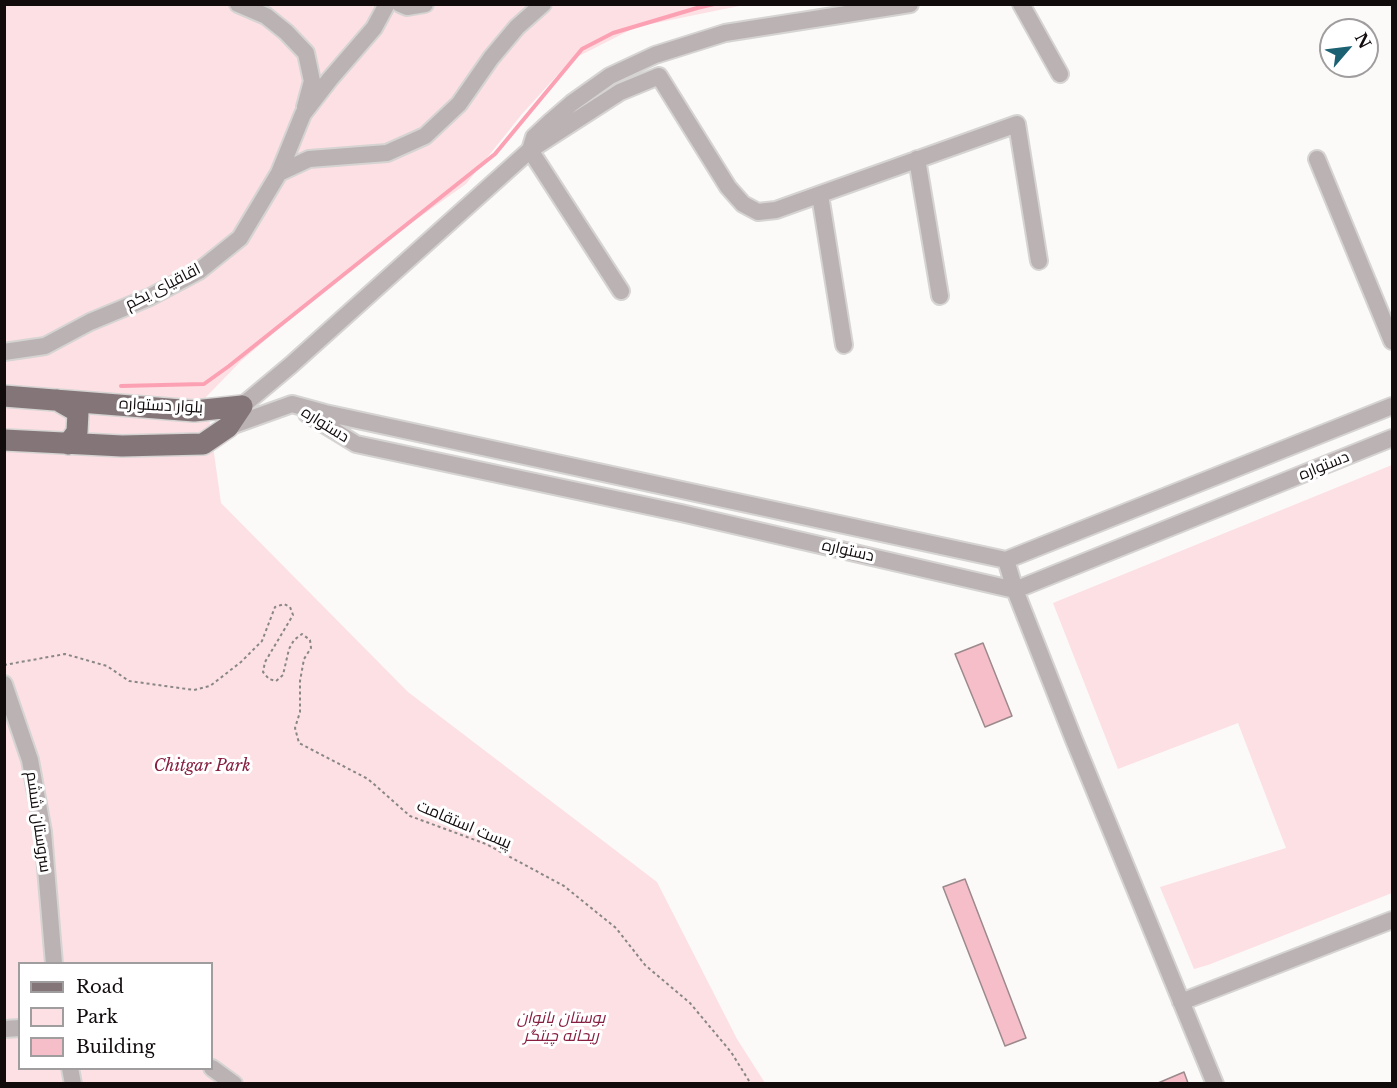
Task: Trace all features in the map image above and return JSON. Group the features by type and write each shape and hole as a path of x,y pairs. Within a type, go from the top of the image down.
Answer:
{"main road":[{"name":"بلوار دستواره","path":"4,396 194,411 242,406"},
{"path":"57,400 78,412 77,432 68,444"},
{"name":"بلوار دستواره","path":"4,440 122,446 203,444 228,428 242,406"}],"street":[{"path":"238,4 266,16 286,32 306,53 312,81 303,114"},
{"path":"303,114 374,28 387,4"},
{"path":"400,4 407,7 425,4"},
{"path":"279,173 309,159 387,153 425,136 459,104 517,27 543,4"},
{"path":"621,291 530,150 534,137 572,103 610,76 655,55 725,33 910,4"},
{"path":"1021,4 1060,74"},
{"path":"242,406 291,365 530,150 620,92 659,76 728,187 743,204 758,212 777,210 1017,124 1039,261"},
{"name":"اقاقیای یکم","path":"4,352 45,346 90,322 150,297 199,271 240,238 279,173 303,114"},
{"path":"917,159 940,296"},
{"path":"1317,159 1392,341"},
{"path":"820,195 844,345"},
{"path":"228,428 292,404 1006,560 1392,406"},
{"name":"دستواره","path":"292,404 356,444 681,513 1015,590 1392,438"},
{"path":"1006,560 1015,590 1074,740 1215,1083"},
{"name":"سروستان ششم","path":"4,684 30,760 42,832 54,962"},
{"path":"1181,1002 1392,920"},
{"path":"213,1069 234,1083"}],"path":[{"name":"پیست استقامت","path":"4,665 65,654 107,666 129,681 194,690 210,686 262,641 275,607 284,604 290,607 293,615 264,662 263,672 269,679 276,681 283,675 294,640 302,634 310,640 311,648 304,659 300,681 300,712 295,728 299,743 368,779 410,816 486,844 564,886 616,928 645,965 690,1003 731,1052 752,1083"}],"green space":[{"name":"Chitgar Park","path":"5,5 744,5 636,27 571,60 522,114 466,184 321,292 241,361 206,397 221,503 408,692 657,882 737,1039 765,1083 5,1084"},
{"path":"1392,465 1392,893 1194,969 1160,887 1286,848 1238,723 1118,769 1053,603"}],"building":[{"path":"983,643 1012,716 985,727 955,654"},
{"path":"965,879 1026,1038 1005,1046 943,887"},
{"path":"1184,1072 1188,1083 1158,1083"}],"waterway":[{"path":"121,386 204,384 495,154 582,49 613,33 714,4"}],"park label":[{"name":"بوستان بانوان ریحانه چیتگر","path":"561,1027"}]}
